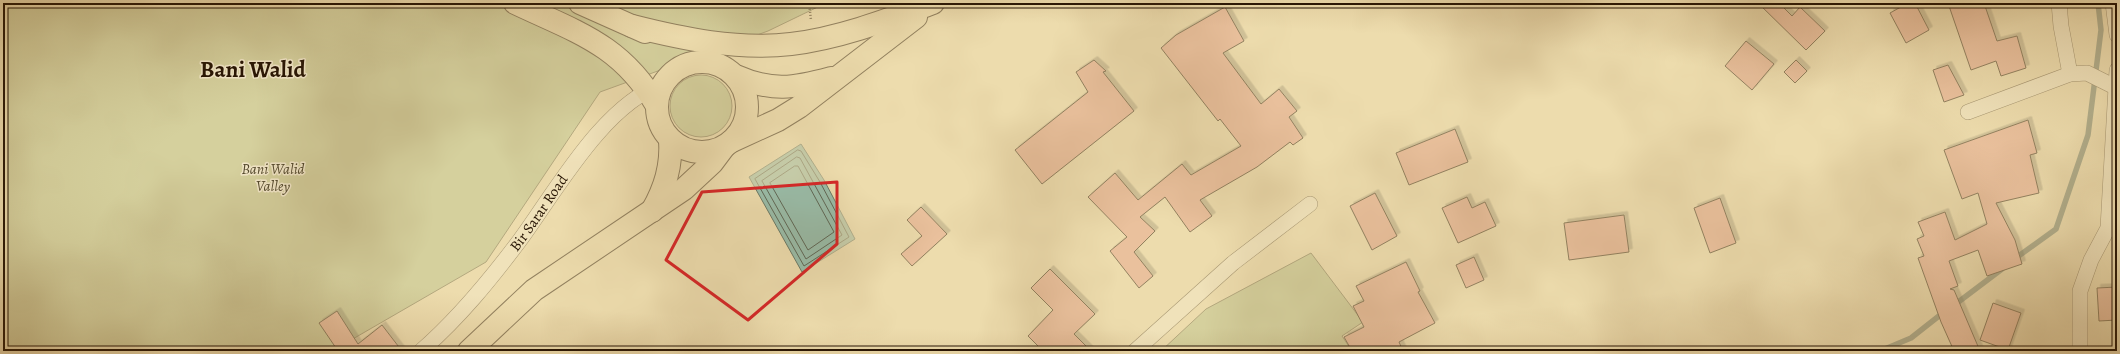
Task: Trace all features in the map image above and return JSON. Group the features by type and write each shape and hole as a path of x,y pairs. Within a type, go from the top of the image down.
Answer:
{"highway":[{"path":"515,3 599,43 617,56 656,93 660,124 670,139 682,148 696,152 710,152 778,120 819,92 934,3"},
{"path":"632,26 699,40 759,45 791,44 884,22 934,3"},
{"path":"469,351 534,290 673,197 698,177 742,130 747,117 748,102 744,88 736,76 729,70 585,5"},
{"path":"656,93 668,77 684,66 692,62 712,62"},
{"path":"736,76 766,87 783,88 799,87 838,76"},
{"path":"652,211 667,176 670,158 670,139"}],"street":[{"path":"2059,3 2061,26 2070,74"},
{"path":"2113,3 2117,35"},
{"path":"2080,351 2080,291 2091,260 2108,228 2117,70"},
{"path":"1968,112 2070,74 2087,73 2115,87"},
{"name":"Bir Sarar Road","path":"421,351 457,317 487,282 598,132 629,102 656,93"},
{"path":"1135,351 1233,264 1310,204"}],"path":[{"path":"809,3 811,20"}],"highlighted area":[{"path":"837,182 837,244 748,320 666,260 702,192"}],"green space":[{"name":"Bani Walid Valley","path":"3,3 826,3 768,31 600,92 486,262 332,351 3,351"},
{"path":"701,75 713,77 723,84 730,94 732,106 730,118 723,128 713,135 701,137 689,135 679,128 672,118 670,106 672,94 679,84 689,77"},
{"path":"1311,253 1363,322 1342,336 1352,351 1161,351 1206,309"}],"water":[{"path":"801,144 824,180 855,239 802,272 749,177"}],"building":[{"path":"1758,3 1779,3 1792,16 1800,7 1825,31 1806,50"},
{"path":"1908,3 1915,3 1929,30 1906,43 1890,13"},
{"path":"1948,3 1984,3 1997,41 2017,36 2026,68 2001,76 1996,61 1971,70"},
{"path":"1225,7 1244,41 1223,53 1261,104 1279,89 1297,111 1289,117 1303,138 1293,145 1290,142 1257,167 1200,200 1212,216 1190,232 1165,197 1140,217 1155,231 1134,252 1153,276 1139,288 1110,251 1127,237 1088,197 1115,173 1138,200 1182,164 1191,175 1241,146 1220,119 1218,121 1161,48 1176,35"},
{"path":"1746,41 1774,64 1752,90 1725,66"},
{"path":"1094,60 1106,71 1103,72 1134,111 1042,184 1015,150 1088,92 1076,72"},
{"path":"1796,60 1807,71 1795,83 1784,72"},
{"path":"1948,65 1964,95 1944,102 1933,70"},
{"path":"2028,120 2037,153 2030,155 2039,193 1996,203 2015,240 2022,264 1987,276 1978,250 1949,261 1958,286 1950,289 1954,290 1980,351 1954,351 1941,322 1918,258 1924,256 1917,239 1924,236 1918,222 1945,212 1955,240 1987,224 1978,193 1962,199 1944,150"},
{"path":"1455,129 1468,162 1409,185 1396,153"},
{"path":"1375,193 1397,236 1372,250 1350,206"},
{"path":"1467,197 1472,208 1485,202 1496,226 1458,243 1442,208"},
{"path":"1720,198 1736,243 1710,253 1694,208"},
{"path":"921,207 947,234 912,266 901,254 922,236 907,220"},
{"path":"1624,215 1629,252 1569,260 1564,223"},
{"path":"1474,257 1484,280 1466,288 1456,265"},
{"path":"1406,262 1420,291 1418,292 1435,323 1399,342 1403,351 1352,351 1344,337 1364,327 1353,306 1364,301 1356,286"},
{"path":"1050,269 1095,314 1074,334 1091,351 1043,351 1028,336 1053,310 1031,288"},
{"path":"2117,287 2117,320 2099,321 2097,288"},
{"path":"1993,303 2021,313 2008,350 1980,340"},
{"path":"337,311 358,344 382,325 402,351 338,351 319,323"}],"waterway":[{"path":"2013,260 2056,229 2088,135 2101,30 2098,3"},
{"path":"1953,306 2002,269"},
{"path":"1880,351 1911,338 1944,312"}],"district":[{"name":"Bani Walid","path":"253,69"}]}
